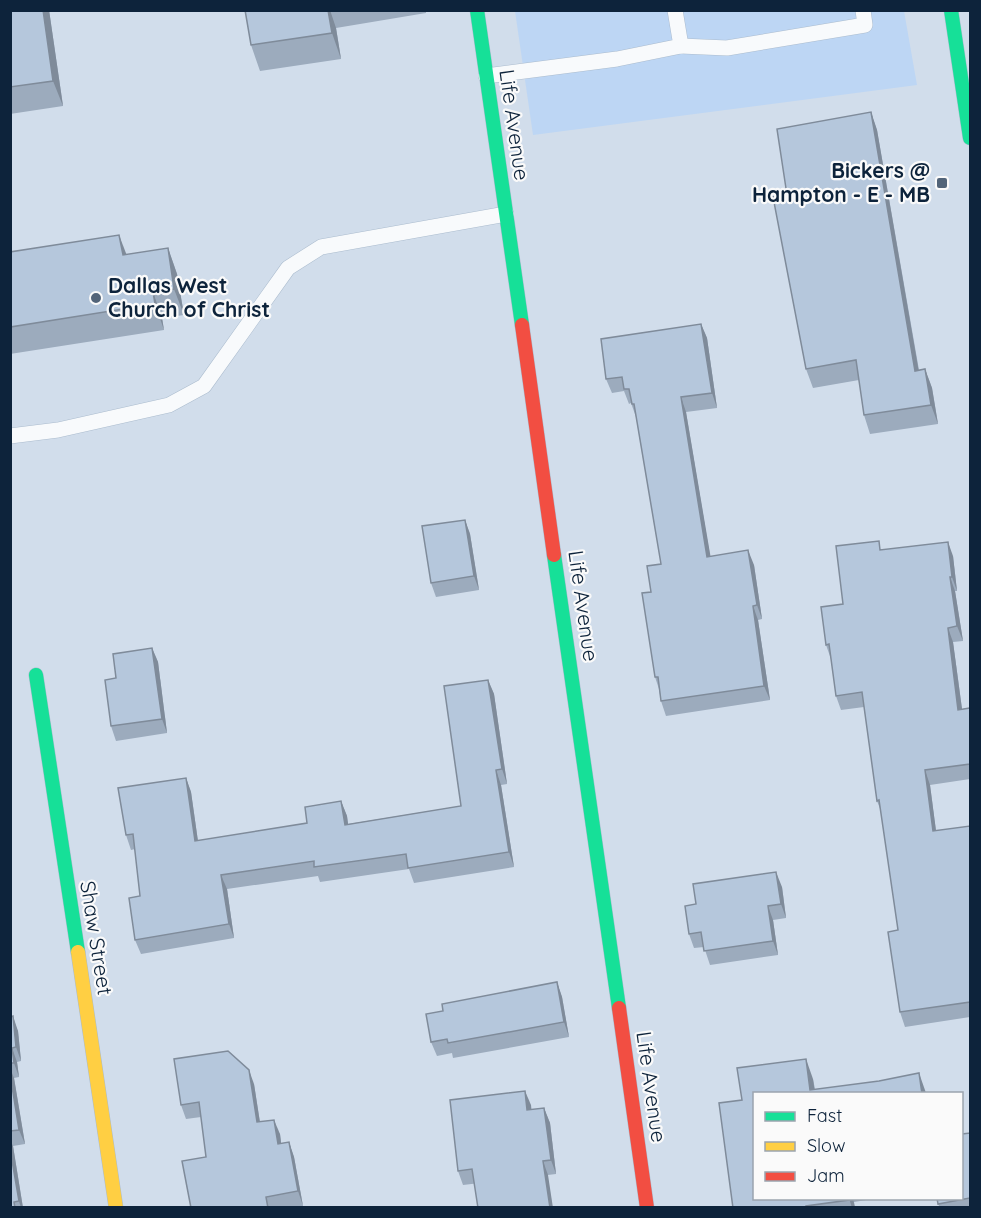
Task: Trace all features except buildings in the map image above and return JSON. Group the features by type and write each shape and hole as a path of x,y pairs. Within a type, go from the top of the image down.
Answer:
{"street":[{"name":"Life Avenue","path":"477,10 647,1208"},
{"path":"951,10 970,138"},
{"name":"Shaw Street","path":"36,675 116,1208"}],"lane":[{"path":"675,10 681,46"},
{"path":"486,76 617,59 681,46 727,48 865,25 863,10"},
{"path":"10,436 58,430 169,405 204,386 288,268 321,247 506,214"}],"shaded area":[{"path":"515,11 904,11 917,85 533,135"}],"traffic: fast":[{"path":"477,10 522,325"},
{"path":"951,10 970,138"},
{"path":"554,555 619,1008"},
{"path":"36,675 78,952"}],"traffic: slow":[{"path":"78,952 116,1208"}],"traffic: jam":[{"path":"522,325 554,555"},
{"path":"619,1008 647,1208"}],"place":[{"name":"Bickers @ Hampton - E - MB","path":"942,183"},
{"name":"Dallas West Church of Christ","path":"96,298"}]}
